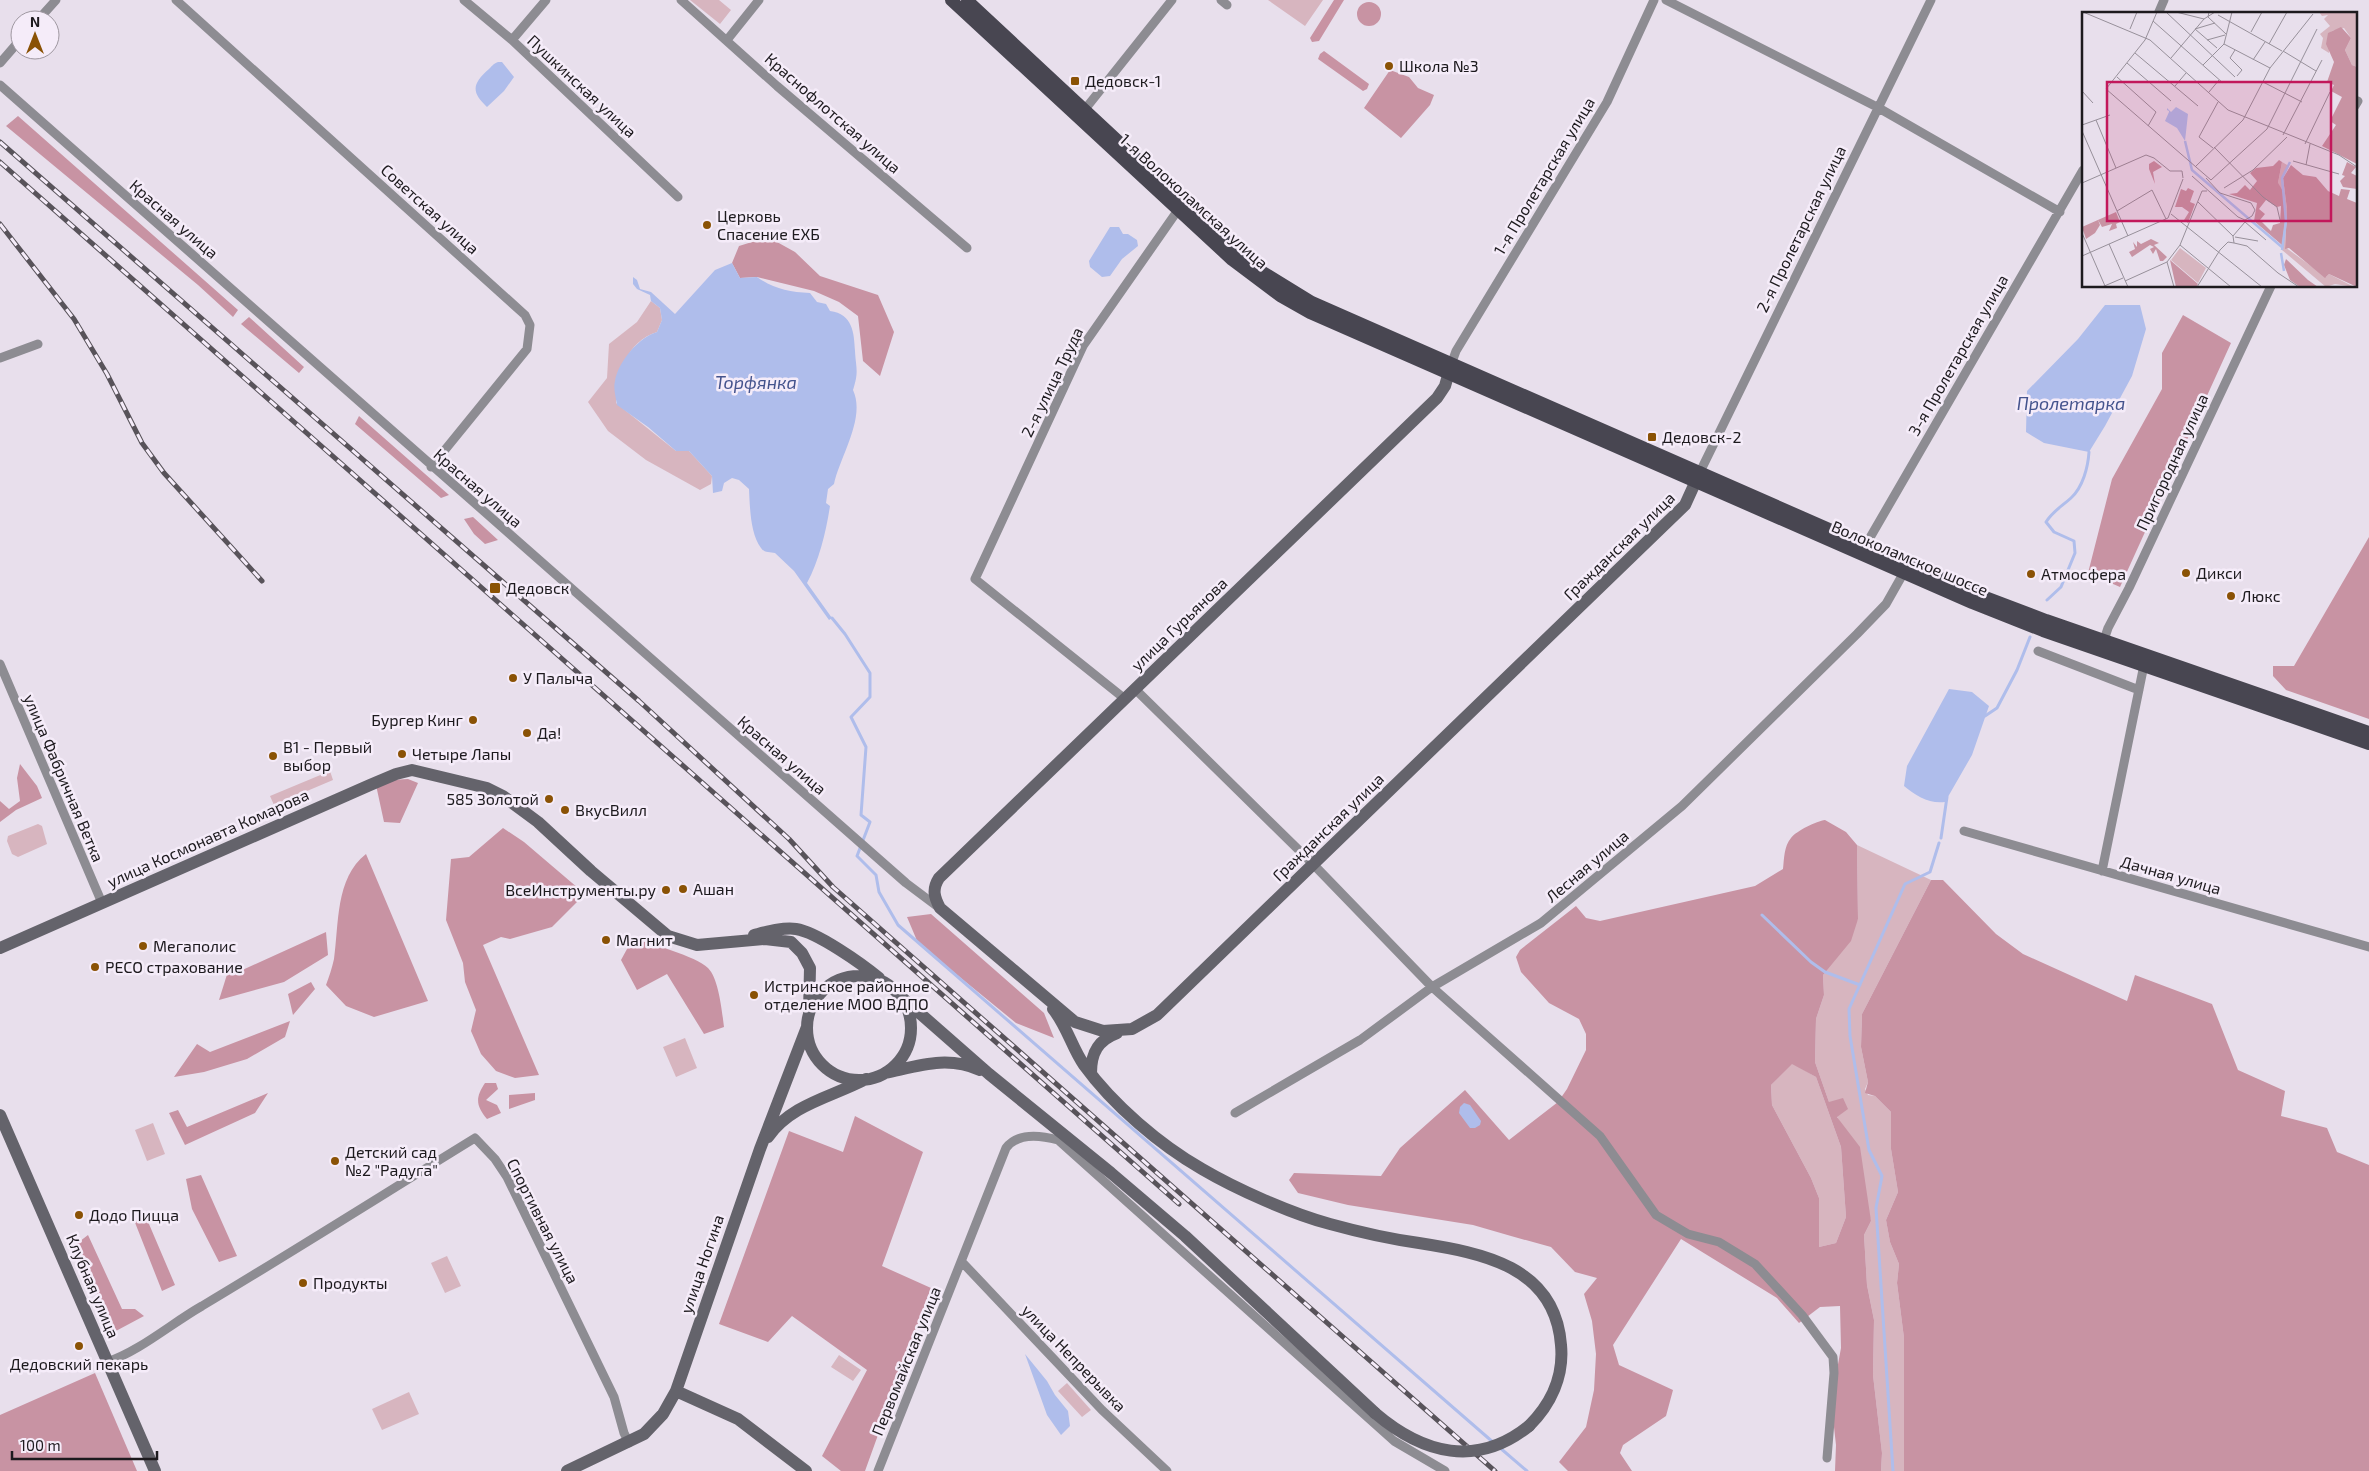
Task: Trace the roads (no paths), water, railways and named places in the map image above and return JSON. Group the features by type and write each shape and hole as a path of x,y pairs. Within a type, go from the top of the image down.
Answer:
{"main road":[{"name":"1-я Волоколамская улица","path":"951,0 1263,272 1286,288 1327,309 1451,368"},
{"name":"1-я Волоколамская улица","path":"967,0 1178,210 1232,260 1280,296 1347,330 1451,368"},
{"name":"Волоколамское шоссе","path":"1451,368 1863,550 1975,593 2102,646"},
{"name":"Волоколамское шоссе","path":"1863,550 1902,574 1990,610 2145,661 2369,744"},
{"name":"Волоколамское шоссе","path":"2145,661 2369,732"}],"street":[{"path":"47,10 56,0"},
{"name":"Советская улица","path":"176,0 528,320 530,325 528,349 431,467"},
{"name":"Пушкинская улица","path":"464,0 512,40 678,197"},
{"path":"512,40 546,0"},
{"name":"Краснофлотская улица","path":"681,0 777,86 967,248"},
{"path":"727,40 759,0"},
{"path":"1082,113 1172,0"},
{"name":"1-я Пролетарская улица","path":"1451,368 1456,351 1607,102 1654,0"},
{"path":"1666,0 1877,107 2060,212"},
{"name":"2-я Пролетарская улица","path":"1698,477 1877,107 1931,0"},
{"path":"2159,12 2164,0"},
{"path":"0,63 10,52"},
{"name":"Красная улица","path":"0,85 431,467 899,877 940,908"},
{"name":"3-я Пролетарская улица","path":"1863,550 2082,172"},
{"name":"2-я улица Труда","path":"1125,699 975,579 1084,346 1178,210"},
{"name":"Пригородная улица","path":"2102,646 2108,628 2129,588 2270,288"},
{"path":"0,358 38,344"},
{"name":"улица Гурьянова","path":"940,908 934,890 939,878 1437,398 1451,368"},
{"name":"Гражданская улица","path":"940,908 1075,1022 1103,1031 1132,1029 1157,1015 1685,505 1698,477"},
{"name":"Лесная улица","path":"1235,1113 1360,1040 1432,987 1541,923 1682,806 1858,634 1886,604 1902,574"},
{"path":"2038,651 2139,690"},
{"path":"2102,871 2145,661"},
{"name":"улица Фабричная Ветка","path":"0,664 102,903"},
{"path":"1135,689 1313,864 1432,987 1600,1136 1656,1215 1688,1234 1719,1242 1755,1264 1802,1315 1833,1357 1834,1373 1827,1458"},
{"name":"улица Космонавта Комарова","path":"0,948 396,774 412,770 487,788 523,810 668,936 697,945 734,940"},
{"name":"Дачная улица","path":"1964,832 2369,946"},
{"path":"734,940 767,931 796,929 847,955 885,983 989,1074 1185,1236 1388,1424 1418,1441 1452,1451 1488,1449 1510,1440 1529,1426 1551,1398 1559,1375 1562,1352 1559,1328 1552,1311 1543,1296 1527,1278 1508,1264 1476,1253 1417,1243 1330,1224 1294,1212 1202,1169 1157,1138 1111,1098 1080,1059 1056,1013 1042,996"},
{"path":"734,940 765,939 790,942 797,947 810,968 807,1027 810,1044 825,1066 840,1076 867,1078"},
{"path":"809,1012 820,994 842,979 860,976 885,983"},
{"path":"883,1074 903,1054 909,1037 908,1011 899,995"},
{"name":"улица Ногина","path":"567,1471 644,1434 663,1414 676,1391 760,1149 807,1027"},
{"path":"1091,1073 1093,1056 1102,1041 1127,1029"},
{"path":"760,1149 781,1121 793,1112 867,1078 944,1061 964,1064 989,1074"},
{"name":"Клубная улица","path":"0,1115 155,1471"},
{"name":"Первомайская улица","path":"878,1471 1006,1148 1010,1142 1017,1138 1030,1137 1046,1137 1058,1140 1394,1441 1445,1471"},
{"name":"Спортивная улица","path":"107,1362 121,1358 174,1322 283,1258 475,1138 507,1177 614,1397 624,1433 629,1442"},
{"name":"улица Непрерывка","path":"962,1262 1095,1403 1167,1471"},
{"path":"676,1391 738,1419 806,1471"}],"water":[{"path":"498,62 502,62 514,77 504,91 487,107 478,97 476,88 483,74"},
{"path":"1110,227 1119,227 1123,234 1128,234 1137,240 1138,246 1122,259 1110,276 1102,277 1090,267 1089,261"},
{"name":"Торфянка","path":"732,263 740,278 757,277 782,289 810,293 817,302 826,304 830,311 838,313 848,320 853,331 857,370 853,390 856,401 854,425 834,484 828,489 826,503 830,506 822,546 807,583 832,618 829,620 794,571 775,553 762,550 757,542 750,512 749,489 739,480 732,478 724,483 722,491 713,493 712,476 689,451 676,451 648,427 617,405 614,384 620,366 630,351 643,339 657,332 662,320 660,308 651,301 650,295 637,289 633,284 633,277 637,280 640,289 651,292 675,314 715,270"},
{"name":"Пролетарка","path":"2105,305 2140,305 2146,329 2132,376 2089,452 2044,443 2026,432 2027,391 2078,339"},
{"path":"1949,689 1972,692 1989,706 1972,755 1945,802 1934,802 1918,796 1904,786 1907,766"},
{"path":"1464,1103 1470,1105 1481,1121 1480,1125 1475,1128 1470,1128 1459,1113 1460,1107"},
{"path":"1025,1354 1068,1411 1070,1426 1061,1435 1047,1415"}],"waterway":[{"path":"2047,600 2061,587 2075,553 2074,541 2054,532 2046,522 2079,488 2086,470 2089,452"},
{"path":"832,618 845,634 870,673 870,697 851,717 866,747 861,815 870,822 857,856 876,875 879,892 898,925 1494,1443"},
{"path":"1985,716 1997,708 2017,670 2030,637"},
{"path":"1941,838 1947,797"},
{"path":"1893,1471 1876,1208 1882,1176 1869,1150 1850,1036 1849,1009 1905,884 1930,872 1939,843"},
{"path":"1762,915 1811,962 1825,972 1860,985"},
{"path":"1499,1447 1527,1471"}],"railway":[{"path":"0,142 639,701 789,839 833,887 1495,1471"},
{"path":"0,162 1179,1204"},
{"path":"0,224 74,319 107,374 142,443 164,473 262,581"}],"place":[{"name":"Школа №3","path":"1389,66"},
{"name":"Дедовск-1","path":"1075,81"},
{"name":"Церковь Спасение ЕХБ","path":"707,225"},
{"name":"Дедовск-2","path":"1652,437"},
{"name":"Дикси","path":"2186,573"},
{"name":"Атмосфера","path":"2031,574"},
{"name":"Дедовск","path":"495,588"},
{"name":"Люкс","path":"2231,596"},
{"name":"У Палыча","path":"513,678"},
{"name":"Бургер Кинг","path":"473,720"},
{"name":"Да!","path":"527,733"},
{"name":"Четыре Лапы","path":"402,754"},
{"name":"В1 - Первый выбор","path":"273,756"},
{"name":"585 Золотой","path":"549,799"},
{"name":"ВкусВилл","path":"565,810"},
{"name":"Ашан","path":"683,889"},
{"name":"ВсеИнструменты.ру","path":"666,890"},
{"name":"Магнит","path":"606,940"},
{"name":"Мегаполис","path":"143,946"},
{"name":"РЕСО страхование","path":"95,967"},
{"name":"Истринское районное отделение МОО ВДПО","path":"754,995"},
{"name":"Детский сад №2 \"Радуга\"","path":"335,1161"},
{"name":"Додо Пицца","path":"79,1215"},
{"name":"Продукты","path":"303,1283"},
{"name":"Дедовский пекарь","path":"79,1346"}]}
